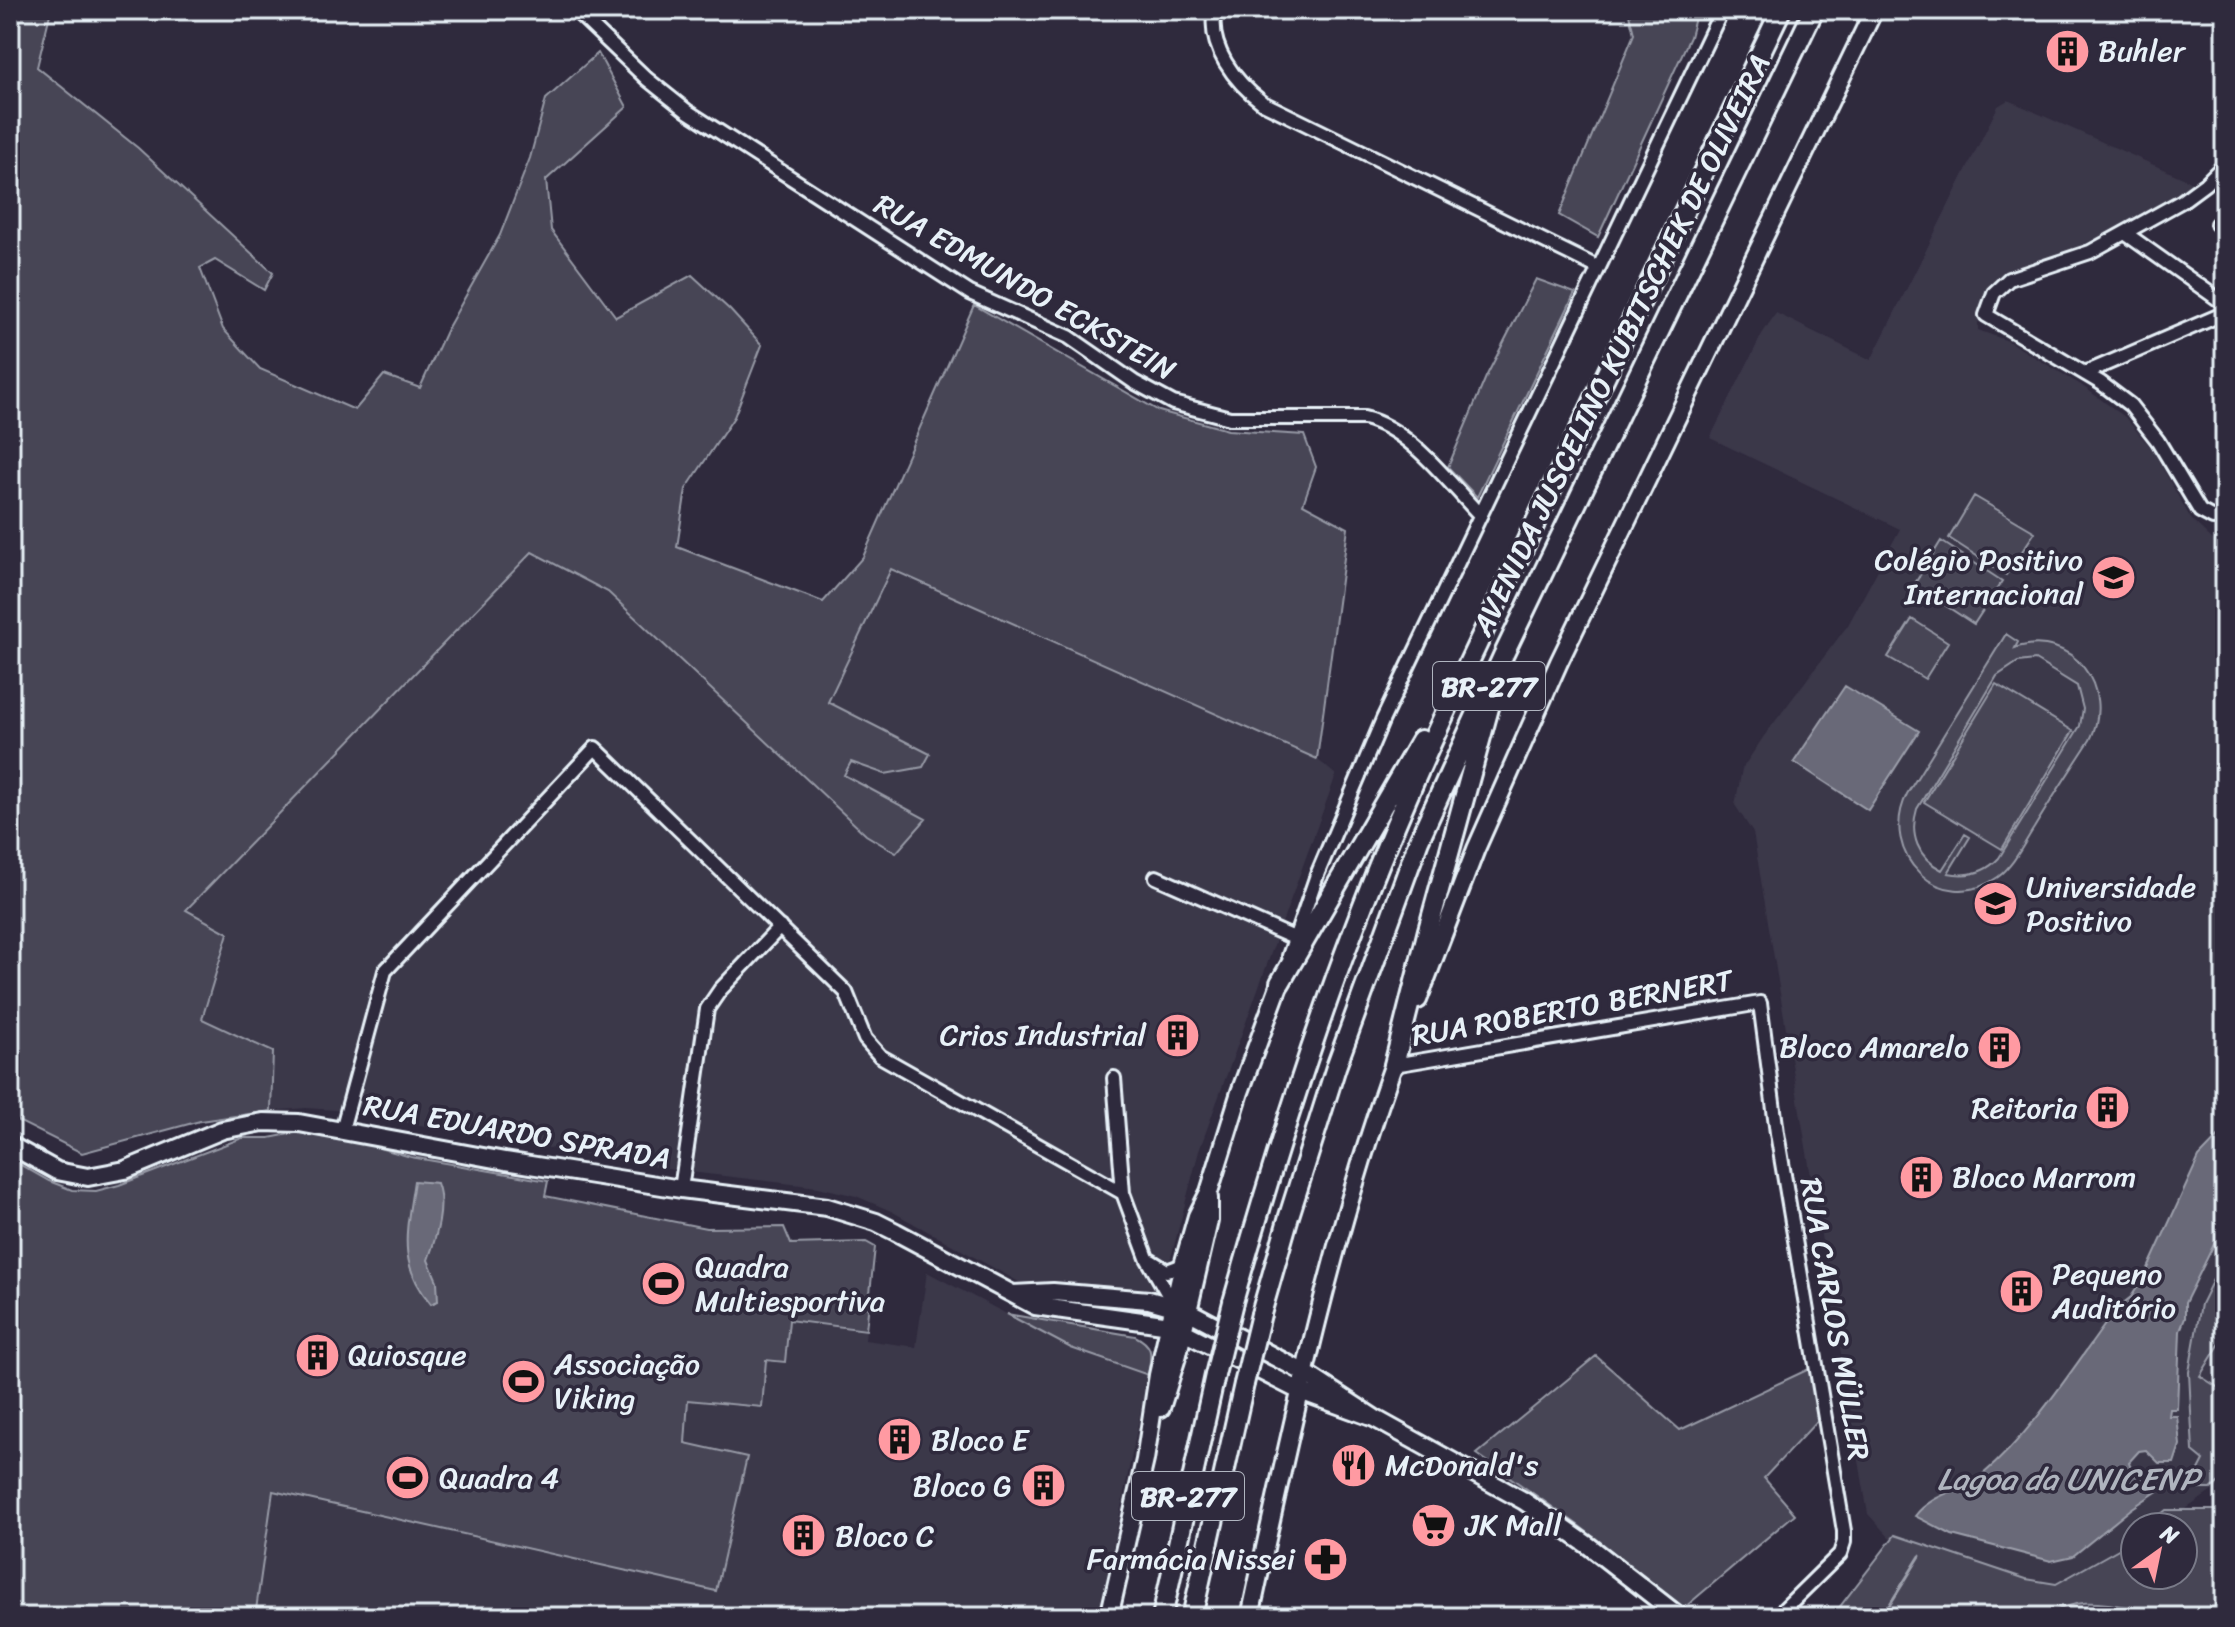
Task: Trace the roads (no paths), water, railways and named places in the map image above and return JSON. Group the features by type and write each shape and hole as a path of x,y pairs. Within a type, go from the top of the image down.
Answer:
{"highway":[{"name":"AVENIDA JUSCELINO KUBITSCHEK DE OLIVEIRA","path":"1162,1617 1233,1302 1288,1116 1355,925 1430,747 1781,10"},
{"name":"AVENIDA JUSCELINO KUBITSCHEK DE OLIVEIRA","path":"1192,1617 1261,1314 1328,1094 1393,909 1445,781 1503,656 1814,10"},
{"path":"1280,983 1416,751 1517,561"},
{"path":"1394,1065 1503,656"}],"main road":[{"path":"1250,1617 1291,1428 1342,1230 1394,1065 1476,849 1559,662 1874,10"},
{"path":"1181,1308 1183,1265 1197,1216 1209,1192 1244,1078 1280,983"},
{"name":"RUA EDUARDO SPRADA","path":"10,1145 57,1171 88,1177 125,1170 195,1139 243,1125 299,1123 505,1161 681,1189 772,1198 836,1209 896,1232 1011,1294 1050,1310 1147,1320 1177,1328 1300,1391 1374,1418"},
{"path":"1109,1617 1145,1460 1158,1375 1177,1328 1209,1221 1209,1192"},
{"name":"RUA EDUARDO SPRADA","path":"1011,1294 1053,1292 1149,1300 1181,1308 1305,1373 1374,1418 1549,1517 1680,1617"},
{"path":"1291,1428 1311,1407 1333,1403"}],"street":[{"name":"RUA EDMUNDO ECKSTEIN","path":"575,10 647,79 687,111 984,301 1069,337 1153,394 1199,412 1230,418 1364,418 1380,422 1410,443 1480,515"},
{"path":"1215,10 1215,35 1222,56 1246,90 1263,103 1597,267"},
{"path":"1280,983 1333,836 1377,732 1722,10"},
{"path":"2219,516 2200,511 2158,441 2139,415 2116,393 1986,315 1994,293 2009,279 2086,254 2195,193 2224,168"},
{"path":"2125,233 2225,304"},
{"path":"2085,373 2225,313"},
{"path":"342,1130 385,971 595,748 846,992 865,1039 888,1062 1123,1193"},
{"path":"1156,877 1294,938"},
{"path":"681,1189 707,1009 720,990 780,927"},
{"name":"RUA ROBERTO BERNERT","path":"1394,1065 1760,1003"},
{"name":"RUA CARLOS MÜLLER","path":"1760,1003 1777,1133 1844,1531 1840,1554 1776,1617"},
{"path":"1114,1078 1123,1193 1147,1258 1181,1308"},
{"path":"1147,1258 1159,1269 1167,1271 1183,1265"}],"water":[{"path":"1845,686 1919,731 1868,810 1794,762"},
{"name":"Lagoa da UNICENP","path":"2225,1130 2225,1222 2185,1303 2185,1318 2180,1331 2177,1409 2170,1409 2169,1416 2177,1416 2180,1445 2174,1463 2159,1463 2146,1450 2139,1451 2129,1462 2134,1475 2173,1476 2165,1486 2129,1511 2119,1511 2119,1519 2073,1556 2051,1561 1952,1535 1915,1516 1938,1497 1982,1475 2037,1417 2145,1275 2199,1157"},
{"path":"414,1181 437,1183 440,1192 439,1222 428,1260 437,1281 438,1301 431,1304 420,1289 408,1260 407,1230"}],"waterway":[{"path":"1882,1617 1920,1556"}],"place":[{"name":"Buhler","path":"2067,51"},
{"name":"Colégio Positivo Internacional","path":"2114,577"},
{"name":"Universidade Positivo","path":"1995,904"},
{"name":"Crios Industrial","path":"1177,1035"},
{"name":"Bloco Amarelo","path":"2000,1047"},
{"name":"Reitoria","path":"2108,1108"},
{"name":"Bloco Marrom","path":"1921,1177"},
{"name":"Quadra Multiesportiva","path":"664,1284"},
{"name":"Pequeno Auditório","path":"2021,1291"},
{"name":"Quiosque","path":"317,1355"},
{"name":"Associação Viking","path":"523,1381"},
{"name":"Bloco E","path":"900,1440"},
{"name":"McDonald's","path":"1354,1465"},
{"name":"Quadra 4","path":"408,1478"},
{"name":"Bloco G","path":"1043,1486"},
{"name":"JK Mall","path":"1434,1525"},
{"name":"Bloco C","path":"804,1536"},
{"name":"Farmácia Nissei","path":"1326,1559"}]}
